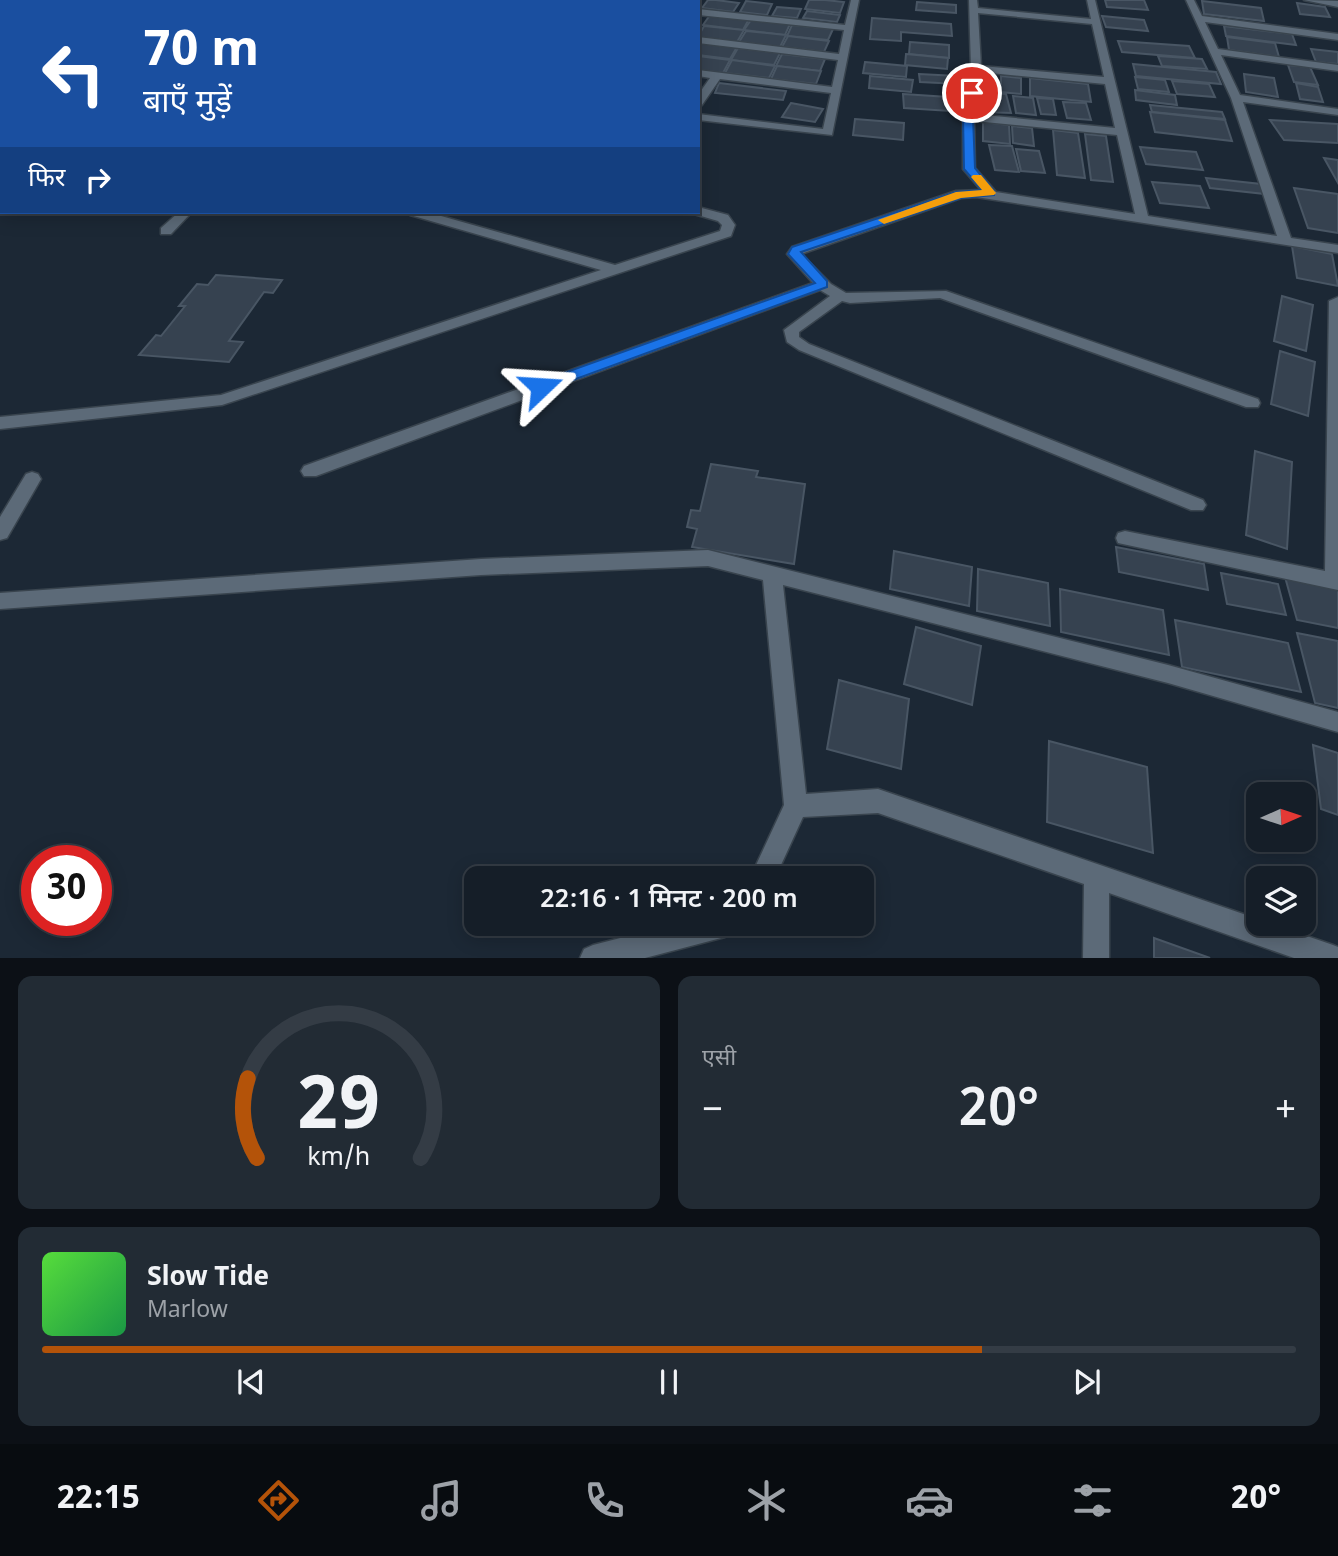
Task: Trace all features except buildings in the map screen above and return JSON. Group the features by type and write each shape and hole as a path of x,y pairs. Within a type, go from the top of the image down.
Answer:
{"street":[{"path":"700,117 828,133 852,0"},
{"path":"1091,0 1142,218"},
{"path":"1190,0 1236,98 1285,240"},
{"path":"1308,0 1338,4"},
{"path":"990,193 970,169 968,117 976,69 974,5 1096,22"},
{"path":"700,12 849,28"},
{"path":"1198,18 1338,37"},
{"path":"700,40 841,57"},
{"path":"1213,51 1338,68"},
{"path":"976,69 1110,81"},
{"path":"700,73 835,90"},
{"path":"700,100 717,75"},
{"path":"1236,98 1338,112"},
{"path":"968,117 1122,132"},
{"path":"1252,403 941,294 850,299 838,297 794,254 797,250 960,194 990,193 1338,249"},
{"path":"0,423 222,400 726,233 729,225 723,218 700,212"},
{"path":"166,231 184,214"},
{"path":"421,214 617,270"},
{"path":"310,471 823,284"},
{"path":"838,297 791,330 792,340 1197,505"},
{"path":"1125,538 1336,581 1336,301"},
{"path":"0,533 32,479"},
{"path":"0,601 481,567 708,558 1168,674 1338,722"},
{"path":"768,866 796,806 772,574"},
{"path":"796,806 877,801 1333,957"},
{"path":"1096,877 1096,957"},
{"path":"593,957 676,936"}],"slow traffic":[{"path":"884,220 960,194 990,193 977,177"}],"route":[{"path":"541,387 823,284 794,254 797,250 960,194 990,193 970,169 968,117 972,93"}]}
